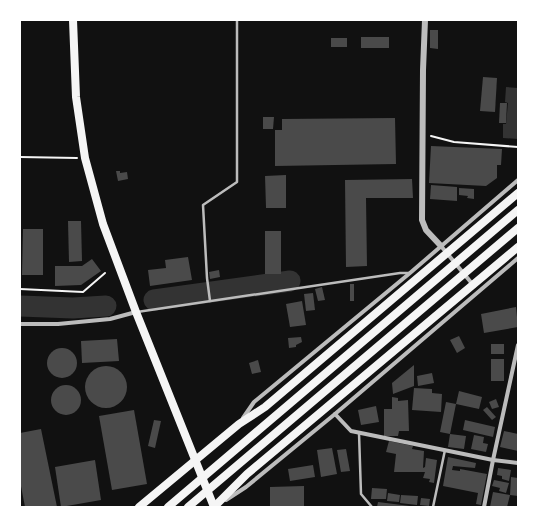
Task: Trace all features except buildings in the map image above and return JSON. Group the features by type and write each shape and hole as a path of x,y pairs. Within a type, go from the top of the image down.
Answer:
{"main road":[{"path":"73,20 76,97 85,158 103,224 136,312 214,507 247,474 518,247"},
{"path":"140,507 239,424 265,407 518,193"},
{"path":"168,507 518,210"},
{"path":"188,507 518,228"}],"street":[{"path":"425,20 422,223 426,230 478,291"},
{"path":"239,424 254,402 410,273 518,180"},
{"path":"214,507 246,487 335,414 518,258"},
{"path":"20,324 58,324 110,319 136,312"},
{"path":"484,507 518,345"},
{"path":"335,414 351,431 493,460 518,463"}],"lane":[{"path":"210,301 202,205 237,182 237,20"},
{"path":"136,312 327,283 410,273"},
{"path":"359,433 361,494 372,507"},
{"path":"433,507 444,450"}],"path":[{"path":"423,133 454,142 518,147"},
{"path":"20,157 85,158"},
{"path":"20,289 83,292 105,273"}],"shaded area":[{"path":"506,87 518,88 518,139 503,138 503,124 506,124 508,103 505,102"}],"waterway":[{"path":"154,300 290,281"},
{"path":"20,306 73,308 106,306"}]}
